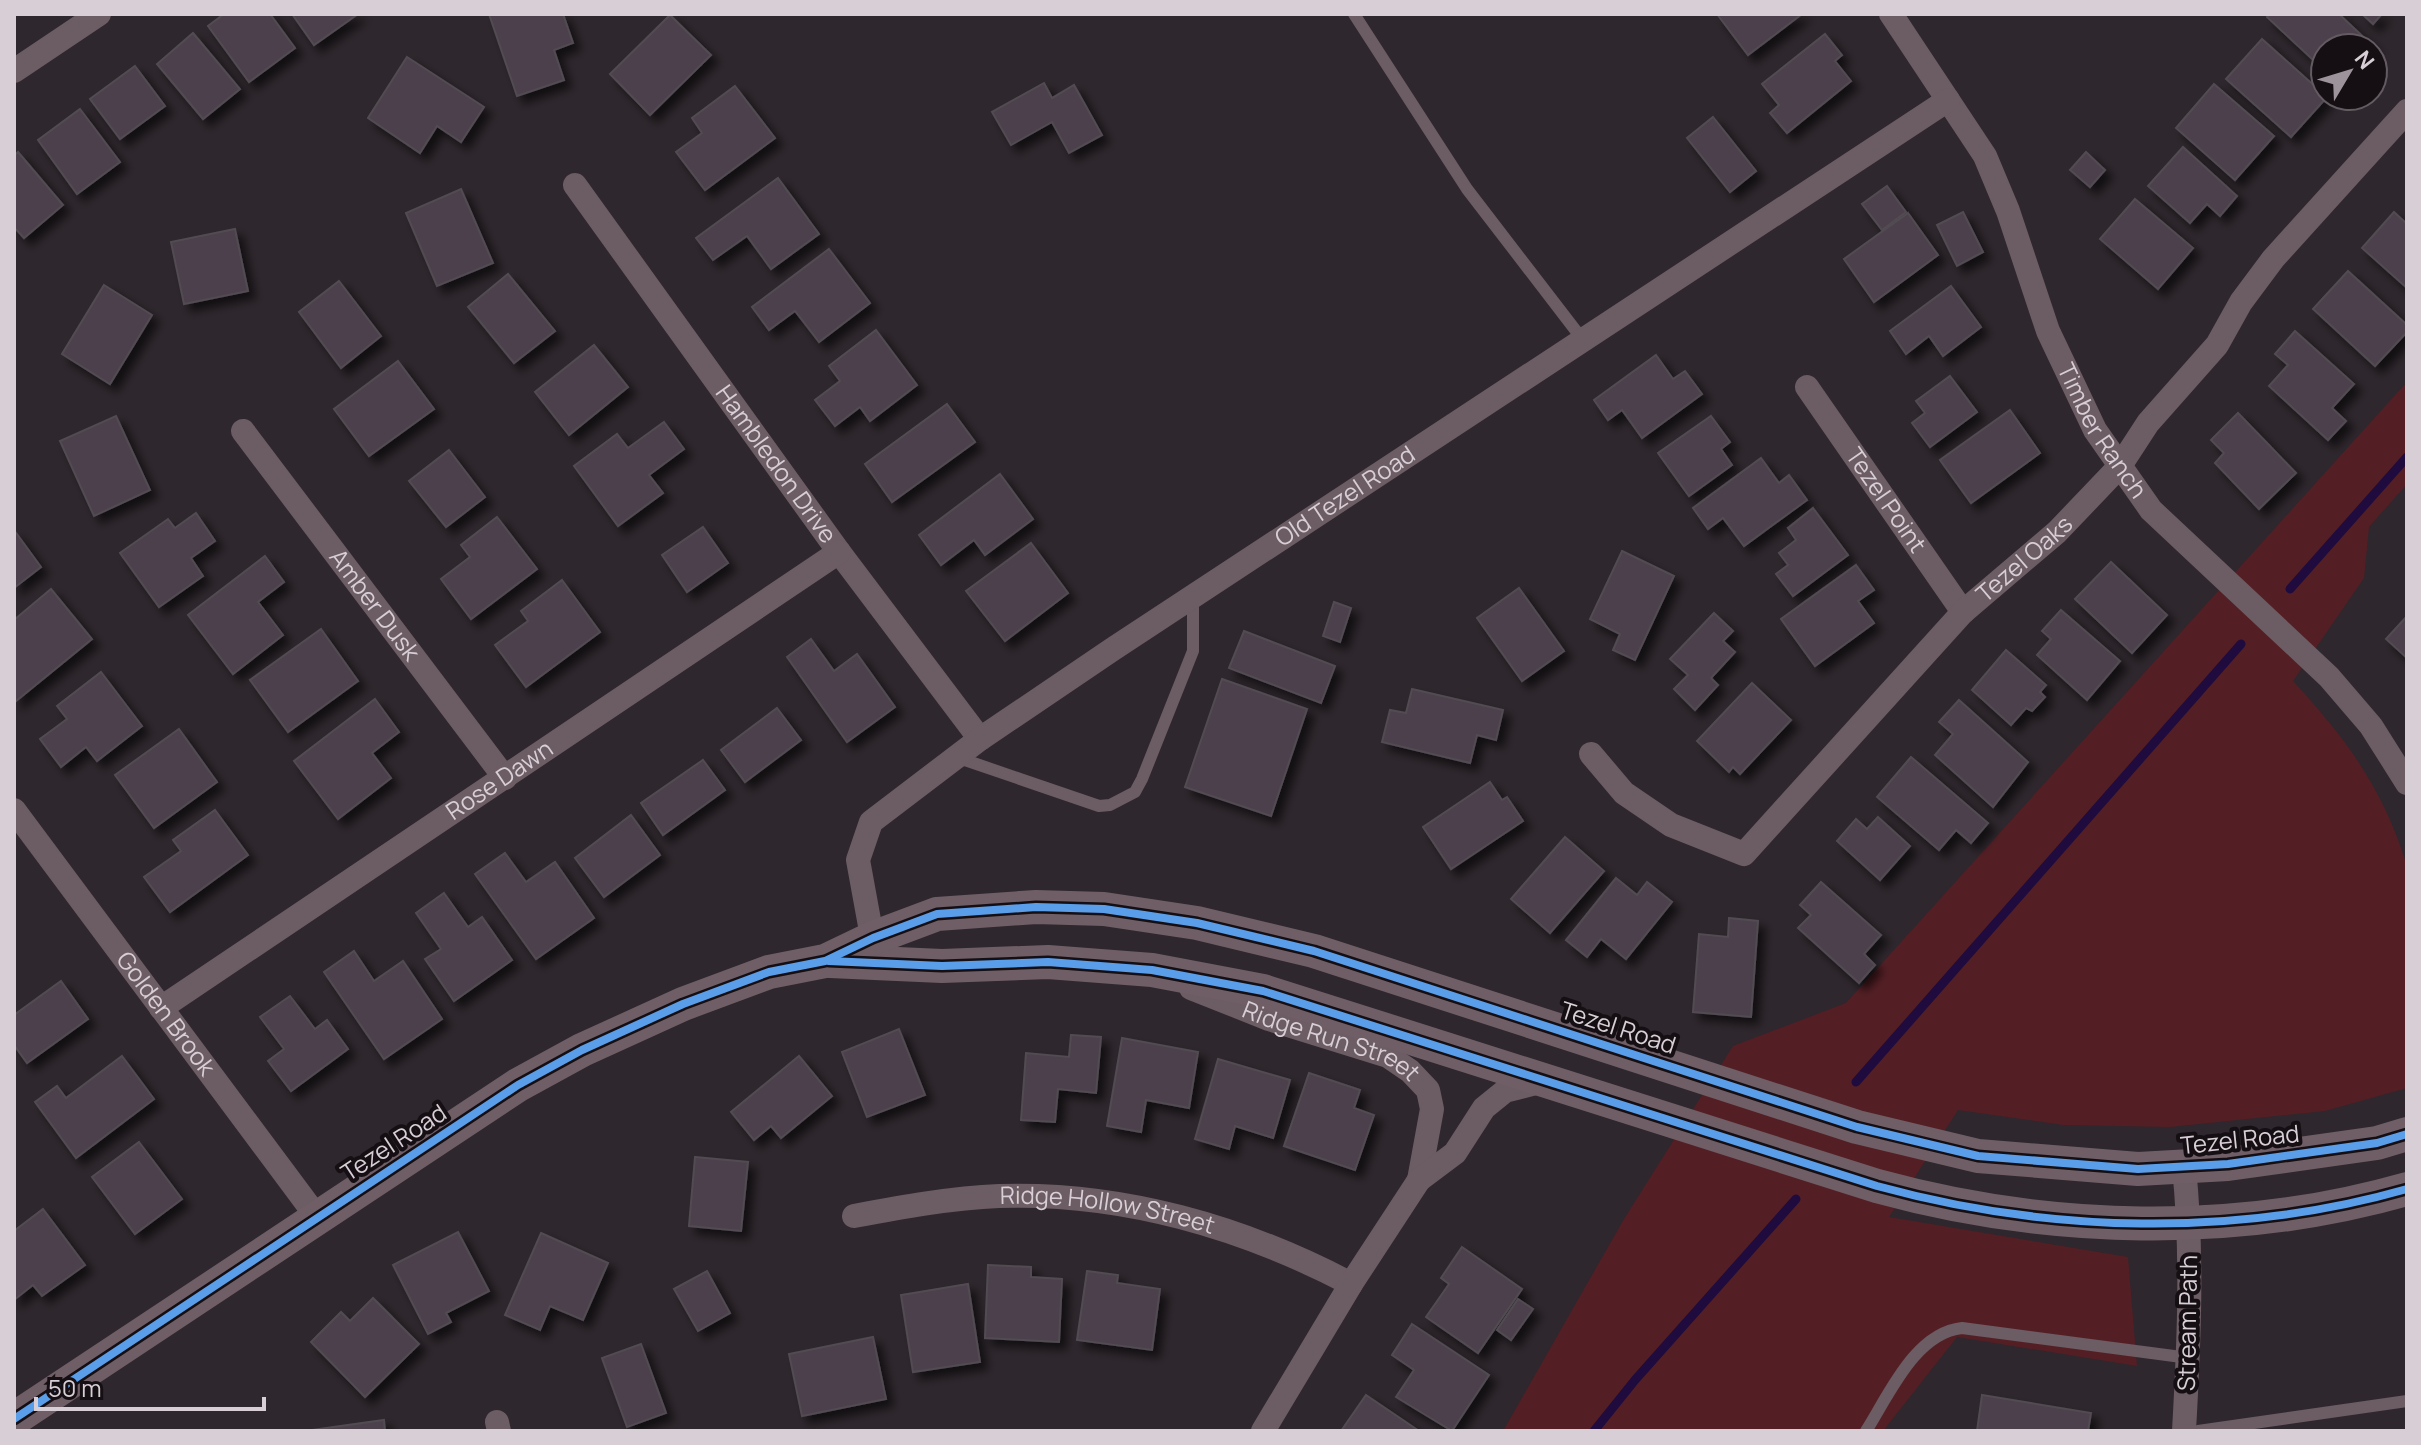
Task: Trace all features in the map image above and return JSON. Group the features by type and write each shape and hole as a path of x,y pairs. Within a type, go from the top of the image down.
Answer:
{"main road":[{"name":"Tezel Road","path":"14,1419 518,1085 582,1050 683,1004 769,972 875,951 937,914 1036,907 1104,909 1197,923 1314,951 1911,1143 1978,1156 2138,1169 2184,1167 2377,1143 2407,1134"},
{"name":"Tezel Road","path":"875,951 942,966 1048,962 1141,969 1263,991 1923,1198 2039,1217 2145,1226 2285,1215 2407,1189"}],"street":[{"path":"14,71 99,14"},
{"name":"Timber Ranch","path":"1891,14 1985,156 2073,389 2120,466 2151,510 2182,543 2329,677 2371,726 2407,783"},
{"name":"Old Tezel Road","path":"875,951 858,860 871,822 980,739 1948,100"},
{"name":"Tezel Oaks","path":"1591,754 1624,793 1671,825 1744,854 1963,612 2034,554 2120,466 2148,423 2217,345 2241,302 2273,259 2407,111"},
{"name":"Hambledon Drive","path":"575,185 839,552 980,739"},
{"name":"Tezel Point","path":"1807,387 1963,612"},
{"name":"Amber Dusk","path":"243,431 505,778"},
{"name":"Rose Dawn","path":"161,1008 839,552"},
{"name":"Golden Brook","path":"14,810 317,1217"},
{"name":"Ridge Run Street","path":"1141,969 1269,1019 1388,1056 1410,1071 1428,1090 1432,1109 1419,1180"},
{"name":"Ridge Run Street","path":"1263,1431 1351,1284 1419,1180 1455,1153 1484,1108 1505,1091 1549,1080"},
{"name":"Stream Path","path":"2184,1167 2190,1222 2189,1358 2184,1431"},
{"name":"Ridge Hollow Street","path":"854,1216 1000,1196 1127,1205 1219,1227 1294,1254 1351,1284"}],"lane":[{"path":"1354,14 1467,189 1583,340"},
{"path":"956,757 1099,806 1110,805 1135,792 1193,651 1193,597"},
{"path":"1866,1431 1911,1363 1945,1330 1962,1328 2189,1358"},
{"path":"2198,1431 2374,1409 2407,1401"}],"shaded area":[{"path":"2407,382 2407,484 2369,527 2364,578 2293,681 2330,723 2361,766 2387,813 2407,866 2407,1088 2325,1111 2170,1127 2063,1125 1958,1110 1889,1217 2128,1257 2137,1366 1957,1337 1883,1431 1503,1431 1624,1219 1733,1046 1846,1003"}],"building":[{"path":"224,14 270,14 295,48 249,82 208,26"},
{"path":"292,14 358,14 314,45"},
{"path":"489,14 563,14 573,43 554,50 564,80 517,96"},
{"path":"1717,14 1802,14 1748,55"},
{"path":"2270,14 2339,14 2358,32 2309,32 2309,56 2267,17"},
{"path":"2362,14 2382,14 2373,24"},
{"path":"670,15 711,55 650,115 610,74"},
{"path":"193,33 240,89 203,119 157,64"},
{"path":"1825,34 1842,55 1835,61 1851,81 1787,133 1770,113 1779,105 1762,84"},
{"path":"2262,39 2309,81 2309,112 2314,112 2291,137 2226,79"},
{"path":"407,57 484,107 461,142 437,126 420,153 368,118"},
{"path":"135,66 165,106 120,139 90,99"},
{"path":"1044,83 1052,98 1074,85 1102,135 1069,153 1052,122 1011,145 992,112"},
{"path":"2214,84 2274,136 2235,180 2176,128"},
{"path":"735,86 775,138 705,190 676,152 702,133 692,118"},
{"path":"80,109 120,162 77,194 38,140"},
{"path":"1713,117 1756,171 1730,192 1687,138"},
{"path":"2183,147 2237,196 2220,216 2207,204 2190,223 2148,186"},
{"path":"18,152 63,205 24,238 14,227 14,156"},
{"path":"2086,152 2105,170 2090,187 2070,170"},
{"path":"778,178 819,234 771,269 747,236 713,260 696,238"},
{"path":"1887,186 1906,212 1882,230 1862,204"},
{"path":"461,189 493,263 437,286 406,213"},
{"path":"2135,199 2193,248 2158,289 2100,239"},
{"path":"1963,212 1983,252 1957,266 1937,225"},
{"path":"2394,212 2407,224 2407,288 2362,248"},
{"path":"1908,213 1938,255 1874,302 1844,259"},
{"path":"235,229 248,291 184,304 171,242"},
{"path":"829,249 870,303 819,342 795,311 769,330 752,307"},
{"path":"2348,271 2407,325 2407,332 2375,366 2313,309"},
{"path":"508,274 555,331 514,363 468,307"},
{"path":"339,281 381,336 341,368 299,312"},
{"path":"104,285 152,315 110,384 62,354"},
{"path":"1951,286 1981,327 1943,356 1929,336 1906,354 1890,331"},
{"path":"876,330 917,385 870,421 860,407 835,426 815,400 840,381 829,366"},
{"path":"2295,331 2354,384 2332,408 2346,421 2328,440 2269,386 2288,365 2275,354"},
{"path":"594,345 628,387 569,435 535,392"},
{"path":"1656,355 1673,379 1685,371 1702,394 1642,438 1622,410 1608,420 1594,400"},
{"path":"398,361 434,409 369,456 334,409"},
{"path":"1950,376 1977,412 1930,447 1912,423 1925,413 1916,401"},
{"path":"947,404 975,442 892,502 865,464"},
{"path":"2010,410 2040,453 1971,503 1940,460"},
{"path":"2238,413 2296,473 2259,509 2215,463 2224,453 2211,440"},
{"path":"116,416 150,490 94,516 60,441"},
{"path":"1711,416 1730,442 1721,449 1732,465 1689,496 1658,453"},
{"path":"664,422 684,449 649,475 663,493 618,526 574,466 617,434 628,448"},
{"path":"449,450 485,497 446,527 409,481"},
{"path":"1761,458 1779,483 1789,475 1807,500 1744,546 1723,518 1708,529 1693,508"},
{"path":"1000,474 1033,519 985,555 974,540 941,565 919,535"},
{"path":"1813,508 1848,555 1793,596 1776,574 1788,565 1779,553 1796,540 1788,528"},
{"path":"196,513 215,541 191,558 203,576 159,607 120,553 168,519 175,528"},
{"path":"497,517 537,569 471,619 441,579 470,557 461,545"},
{"path":"703,527 728,563 687,592 662,555"},
{"path":"14,530 41,567 14,588"},
{"path":"1031,543 1068,593 1005,641 966,591"},
{"path":"1622,551 1674,576 1635,660 1613,650 1620,634 1590,619"},
{"path":"265,556 284,582 258,602 283,635 233,674 188,615"},
{"path":"2111,562 2167,615 2132,653 2075,599"},
{"path":"1856,565 1874,590 1858,601 1874,623 1815,666 1781,619"},
{"path":"562,580 600,632 526,687 495,645 528,621 521,611"},
{"path":"1519,588 1564,651 1522,681 1477,618"},
{"path":"51,589 92,639 15,702 14,620"},
{"path":"1334,602 1351,608 1340,642 1323,636"},
{"path":"2061,610 2120,661 2087,700 2037,655 2051,639 2042,631"},
{"path":"1714,613 1733,631 1723,641 1735,652 1711,678 1718,685 1695,710 1674,689 1688,675 1670,659"},
{"path":"2407,616 2407,658 2386,639"},
{"path":"321,629 358,681 288,732 250,680"},
{"path":"1244,631 1335,666 1321,703 1229,668"},
{"path":"811,639 834,671 857,654 895,707 847,742 787,657"},
{"path":"2006,650 2046,685 2040,692 2045,697 2032,711 2026,708 2011,725 1972,690"},
{"path":"101,672 142,726 97,761 86,747 61,767 40,739 67,719 57,706"},
{"path":"1222,679 1307,709 1271,816 1185,787"},
{"path":"1752,683 1791,720 1740,774 1733,767 1729,772 1697,741"},
{"path":"1412,689 1503,710 1496,740 1477,735 1470,763 1382,742 1390,710 1406,713"},
{"path":"375,699 399,732 372,753 391,778 338,819 294,761"},
{"path":"1959,700 2028,762 1993,807 1935,755 1953,734 1939,722"},
{"path":"777,708 801,740 745,782 721,750"},
{"path":"179,729 217,782 154,828 115,775"},
{"path":"1911,757 1988,823 1971,843 1956,830 1939,850 1877,797"},
{"path":"703,760 725,790 663,835 641,803"},
{"path":"1490,782 1502,800 1507,797 1523,821 1451,869 1423,827"},
{"path":"215,810 248,855 170,912 144,877 181,851 173,840"},
{"path":"631,815 660,855 604,897 575,858"},
{"path":"1878,817 1910,846 1880,880 1837,841 1856,819 1867,829"},
{"path":"1565,837 1604,871 1550,933 1511,899"},
{"path":"505,853 526,882 555,862 594,918 536,959 475,874"},
{"path":"1616,878 1637,895 1647,882 1672,902 1626,959 1601,939 1587,957 1566,940"},
{"path":"1821,882 1881,935 1864,954 1875,965 1859,983 1798,928 1811,915 1800,905"},
{"path":"444,893 468,927 482,917 512,960 454,1001 425,959 441,949 416,913"},
{"path":"1729,918 1758,921 1751,1017 1693,1012 1699,934 1728,937"},
{"path":"354,951 374,981 403,961 442,1019 384,1059 324,972"},
{"path":"61,981 88,1019 27,1063 14,1045 14,1015"},
{"path":"290,996 315,1029 327,1020 348,1049 291,1091 268,1061 284,1049 260,1017"},
{"path":"899,1029 925,1095 867,1117 842,1052"},
{"path":"1071,1035 1101,1037 1096,1093 1058,1089 1055,1122 1021,1120 1026,1053 1069,1057"},
{"path":"1122,1038 1198,1052 1189,1108 1146,1100 1141,1132 1107,1126"},
{"path":"122,1056 154,1099 76,1158 35,1102 57,1086 66,1098"},
{"path":"799,1056 832,1096 781,1138 771,1126 754,1140 731,1112"},
{"path":"1218,1059 1290,1080 1273,1138 1235,1126 1229,1149 1195,1139"},
{"path":"1309,1073 1360,1090 1354,1108 1374,1115 1355,1170 1284,1146"},
{"path":"139,1142 182,1199 135,1234 92,1177"},
{"path":"695,1157 748,1162 741,1231 689,1226"},
{"path":"43,1209 85,1265 42,1296 33,1285 14,1300 14,1231"},
{"path":"458,1232 489,1291 446,1313 451,1322 428,1334 393,1265"},
{"path":"541,1233 608,1263 583,1320 550,1306 540,1330 505,1315"},
{"path":"1462,1247 1522,1289 1478,1353 1426,1317 1449,1284 1441,1278"},
{"path":"988,1265 1031,1267 1031,1277 1062,1279 1059,1342 985,1338"},
{"path":"707,1271 730,1313 698,1331 674,1289"},
{"path":"1087,1271 1118,1275 1117,1283 1160,1289 1152,1350 1077,1340"},
{"path":"968,1284 980,1362 913,1372 901,1295"},
{"path":"373,1298 419,1344 365,1397 311,1342 341,1312 350,1321"},
{"path":"1518,1299 1533,1309 1511,1340 1497,1330"},
{"path":"1412,1324 1489,1375 1452,1431 1396,1397 1414,1370 1392,1355"},
{"path":"873,1337 886,1399 802,1416 789,1354"},
{"path":"641,1344 666,1413 627,1427 602,1358"},
{"path":"1366,1395 1419,1431 1341,1431"},
{"path":"1982,1395 2091,1413 2088,1431 1977,1431"},
{"path":"384,1420 385,1431 305,1431"}],"waterway":[{"path":"2290,589 2407,457"},
{"path":"1856,1082 2241,644"},
{"path":"1594,1431 1635,1380 1796,1199"}],"cycle path":[{"path":"14,1419 518,1085 582,1050 683,1004 769,972 825,961 873,938 937,914 1036,907 1104,909 1197,923 1314,951 1857,1127 1978,1156 2138,1169 2228,1164 2377,1143 2407,1134"},
{"path":"829,961 942,966 1048,962 1152,970 1263,991 1877,1186 1942,1202 2008,1213 2074,1221 2142,1224 2209,1222 2276,1216 2342,1205 2407,1189"}]}
